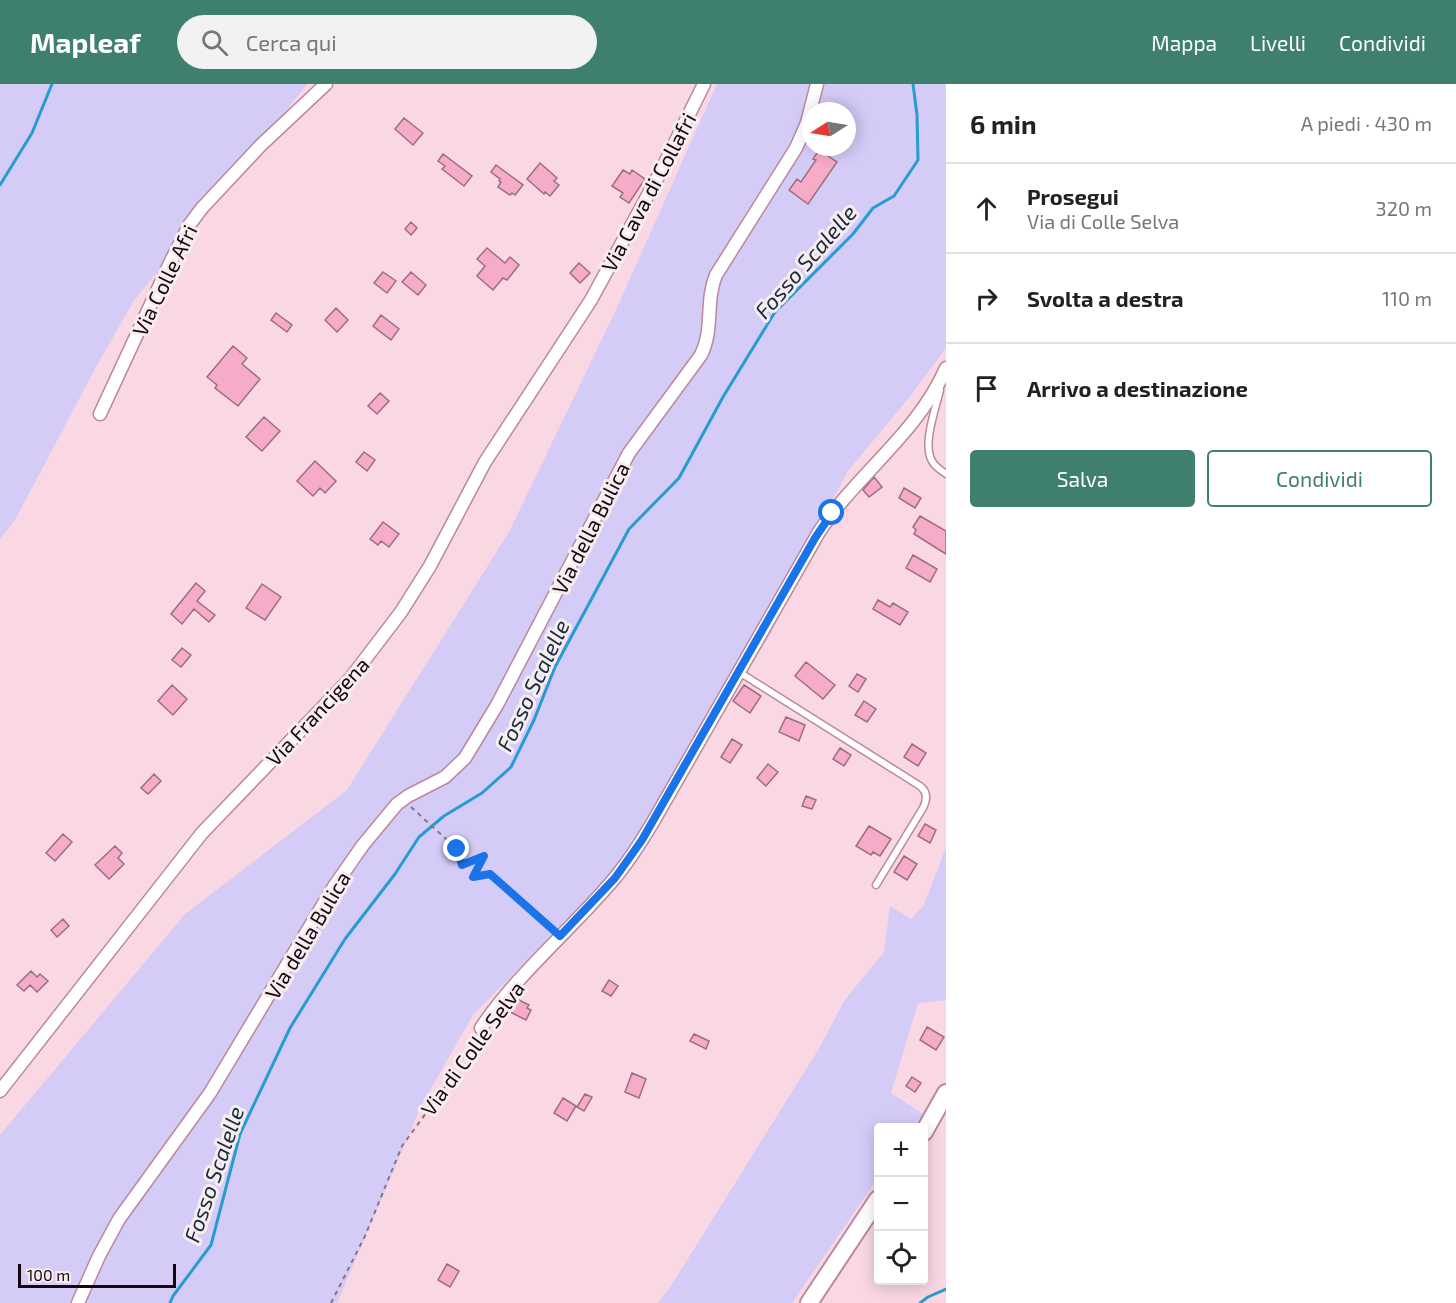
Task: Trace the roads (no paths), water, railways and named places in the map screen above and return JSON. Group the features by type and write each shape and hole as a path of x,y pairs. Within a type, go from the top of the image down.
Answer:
{"main road":[{"path":"928,1125 946,1093"},
{"path":"809,1303 874,1206"}],"street":[{"name":"Via Colle Afri","path":"100,414 190,224 260,146 326,84"},
{"name":"Via Cava di Collafri","path":"591,300 661,171 704,84"},
{"name":"Via della Bulica","path":"78,1303 99,1256 125,1209 207,1099 342,875 386,816 402,799 445,777 465,758 497,705 629,453 701,355 708,337 710,297 716,275 792,154 807,123 817,84"},
{"name":"Via Francigena","path":"0,1091 206,828 332,699 380,643 430,567 485,462 591,300"},
{"name":"Via di Colle Selva","path":"481,1028 508,992 609,885 637,849 823,526 837,506 917,417 932,396 945,371"}],"lane":[{"path":"945,371 928,446 932,461 946,474"},
{"path":"739,672 920,786 925,792 926,799 923,808 876,885"}],"waterway":[{"path":"0,185 32,133 52,84"},
{"name":"Fosso Scalelle","path":"170,1303 211,1245 240,1134 290,1028 345,939 395,874 419,837 444,816 482,793 511,767 534,720 555,667 629,529 679,478 723,397 775,312 853,234 873,208 894,196 918,160 917,115 913,84"},
{"path":"920,1303 946,1289"}]}
